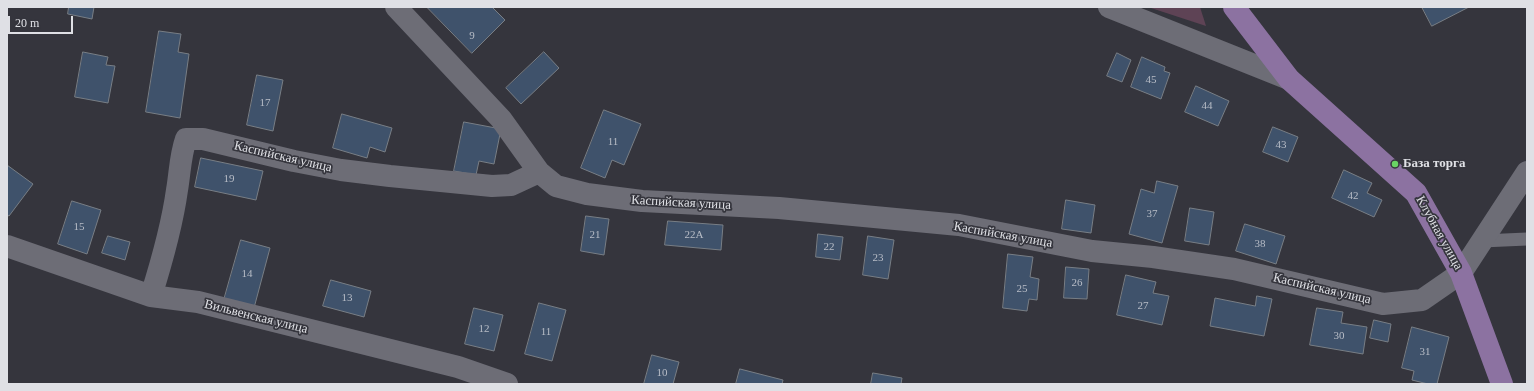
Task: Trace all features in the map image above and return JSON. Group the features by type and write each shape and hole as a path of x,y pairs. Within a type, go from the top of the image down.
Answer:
{"main road":[{"name":"Клубная улица","path":"1234,7 1289,79 1416,193 1461,273 1502,384"}],"street":[{"name":"Каспийская улица","path":"396,7 501,119 539,172 556,186 587,194 642,201 778,208 959,226 1092,251 1153,257 1234,269 1383,304 1422,300 1461,273"},
{"path":"1109,7 1289,79"},
{"name":"Каспийская улица","path":"151,296 161,265 177,191 181,153 186,138 203,139 341,170 492,186 511,185 539,172"},
{"path":"1461,273 1527,172"},
{"name":"Вильвенская улица","path":"7,246 151,296 213,306 458,367 507,384"}],"lane":[{"path":"1482,241 1527,239"}],"shaded area":[{"path":"1148,7 1200,7 1206,26"}],"building":[{"path":"69,7 94,7 92,19 68,14"},
{"path":"427,7 492,7 505,20 472,53"},
{"path":"1422,7 1469,7 1432,26"},
{"path":"159,31 181,34 178,52 189,54 180,118 146,112"},
{"path":"83,52 108,57 106,65 115,66 108,103 75,97"},
{"path":"544,52 559,68 521,104 506,88"},
{"path":"1117,53 1131,60 1122,82 1107,76"},
{"path":"1142,57 1165,67 1164,71 1170,73 1161,99 1131,87"},
{"path":"257,75 283,80 273,131 247,125"},
{"path":"1196,86 1229,101 1218,126 1185,112"},
{"path":"604,110 641,124 624,165 612,160 605,178 581,168"},
{"path":"342,114 392,128 385,152 370,147 367,158 333,148"},
{"path":"464,122 501,129 494,164 479,161 476,175 454,171"},
{"path":"1273,127 1298,137 1288,162 1263,152"},
{"path":"201,158 263,171 256,200 195,187"},
{"path":"7,165 33,184 9,216 7,215"},
{"path":"1344,170 1372,183 1367,193 1382,200 1374,217 1332,198"},
{"path":"1157,181 1178,186 1162,243 1129,234 1141,189 1154,193"},
{"path":"1066,200 1095,205 1091,233 1062,229"},
{"path":"72,201 101,210 87,254 58,244"},
{"path":"1190,208 1214,212 1209,245 1185,241"},
{"path":"586,216 609,219 604,255 581,251"},
{"path":"668,221 723,225 721,250 665,245"},
{"path":"1245,224 1285,236 1276,264 1236,251"},
{"path":"818,234 843,237 840,260 816,257"},
{"path":"108,236 130,242 125,260 102,253"},
{"path":"868,236 894,240 888,279 863,275"},
{"path":"241,240 270,248 254,308 224,300"},
{"path":"1008,254 1033,257 1030,277 1039,279 1037,300 1029,299 1027,311 1003,308"},
{"path":"1066,267 1089,269 1087,299 1064,298"},
{"path":"1126,275 1156,282 1153,293 1169,296 1162,325 1117,315"},
{"path":"331,280 371,291 364,317 323,306"},
{"path":"1257,296 1272,299 1264,336 1210,326 1215,298 1255,306"},
{"path":"539,303 566,310 552,361 525,354"},
{"path":"474,308 503,315 494,351 465,344"},
{"path":"1317,308 1343,312 1341,323 1367,327 1363,354 1310,345"},
{"path":"1374,320 1391,324 1388,342 1370,338"},
{"path":"1412,327 1449,337 1437,384 1428,384 1412,380 1414,371 1402,368"},
{"path":"652,355 679,362 673,384 644,384"},
{"path":"740,369 783,380 782,384 736,384"},
{"path":"873,373 902,378 901,384 871,384"}],"place":[{"name":"База торга","path":"1395,164"}]}
